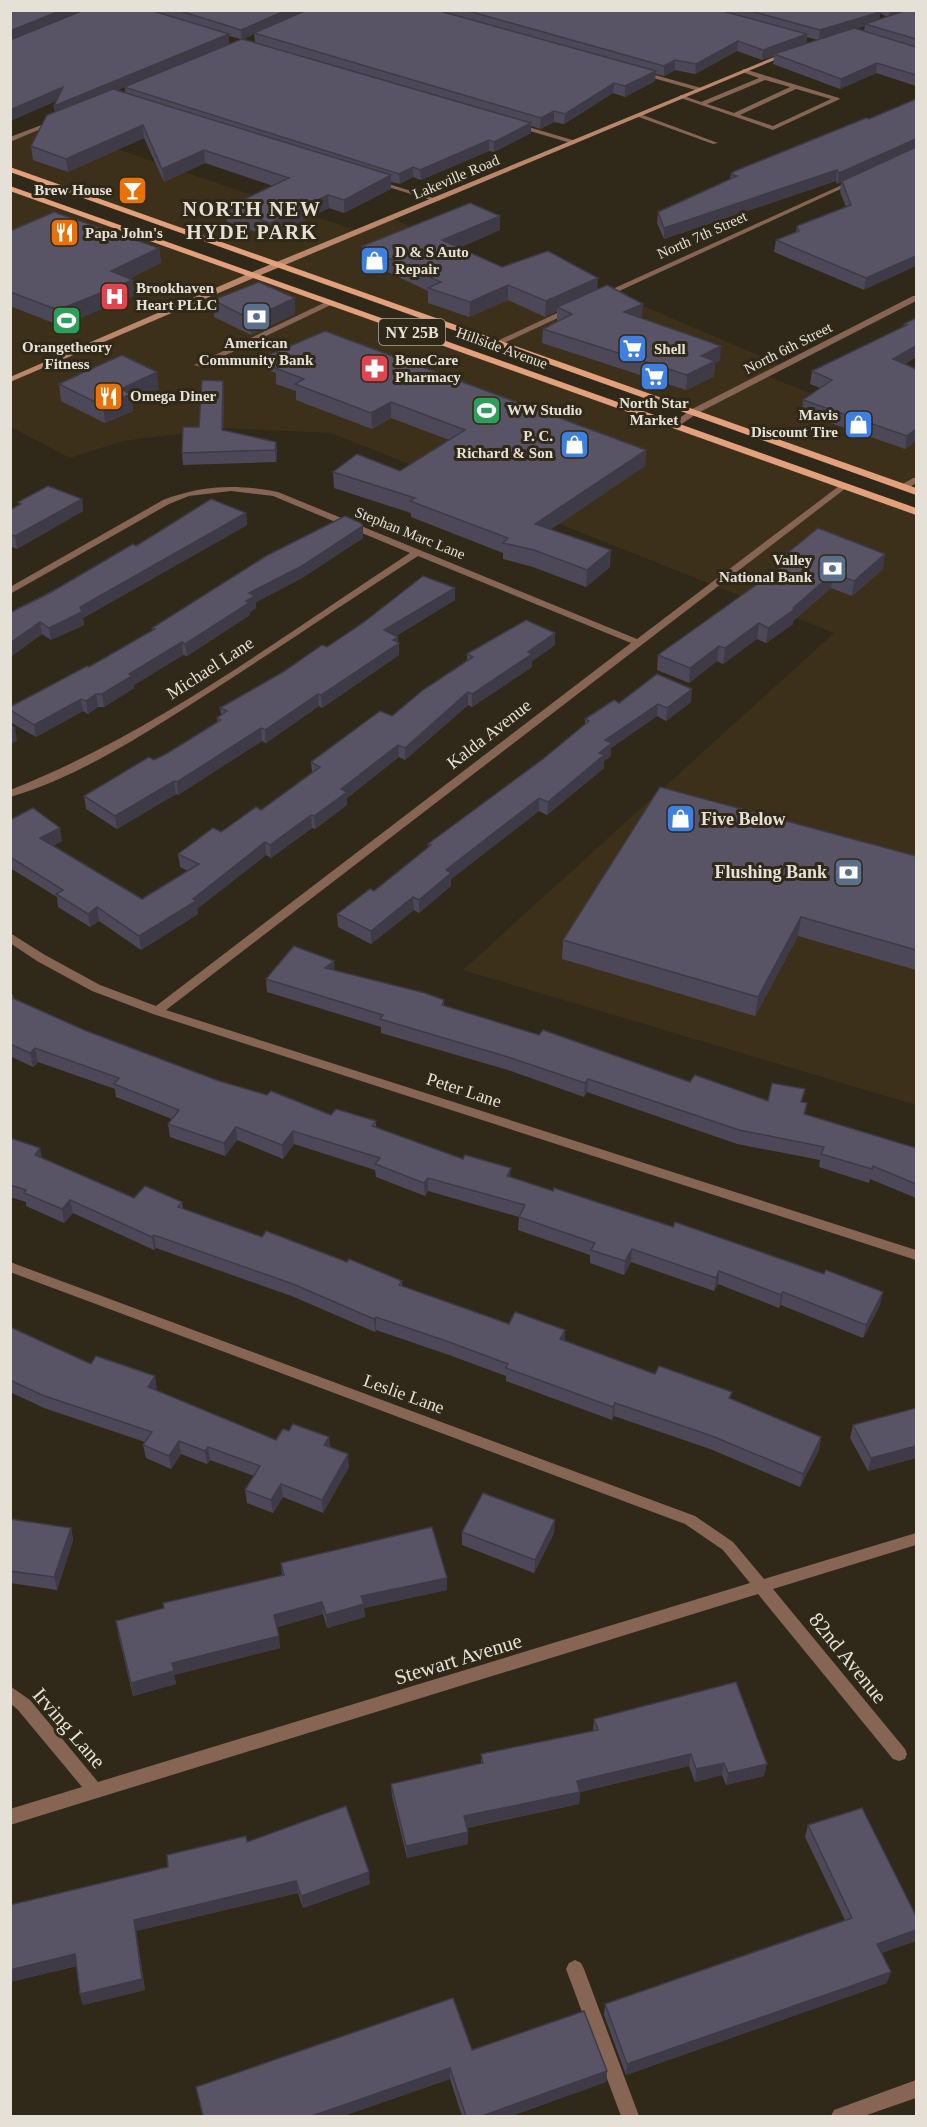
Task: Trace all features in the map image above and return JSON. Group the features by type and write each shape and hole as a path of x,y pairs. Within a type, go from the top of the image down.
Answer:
{"main road":[{"name":"Lakeville Road","path":"10,380 253,275 797,50"},
{"name":"Hillside Avenue","path":"10,169 695,411 916,492"},
{"name":"Hillside Avenue","path":"10,188 916,512"}],"street":[{"path":"630,70 699,89"},
{"path":"681,97 773,128 837,99 744,71"},
{"path":"701,104 766,77"},
{"path":"734,115 796,87"},
{"path":"735,90 745,91"},
{"path":"768,93 780,94"},
{"path":"718,97 729,98"},
{"path":"753,100 764,101"},
{"path":"638,115 715,143"},
{"path":"10,140 65,117"},
{"path":"505,122 574,142"},
{"name":"North 7th Street","path":"594,299 862,178"},
{"path":"369,179 436,200"},
{"name":"North 6th Street","path":"674,425 695,411 916,298"},
{"path":"198,365 331,303"},
{"path":"499,342 574,308"},
{"path":"904,487 916,480"},
{"name":"Kalda Avenue","path":"157,1011 636,642 843,486"},
{"name":"Stephan Marc Lane","path":"10,591 166,502 187,494 231,488 275,494 636,642"},
{"name":"Michael Lane","path":"10,794 105,754 169,715 417,552"},
{"name":"Peter Lane","path":"10,937 96,988 157,1011 916,1255"},
{"name":"Leslie Lane","path":"10,1267 690,1520 728,1546 764,1588"},
{"name":"Stewart Avenue","path":"10,1817 764,1588 916,1539"},
{"name":"82nd Avenue","path":"764,1588 899,1754"},
{"name":"Irving Lane","path":"10,1694 24,1705 95,1791"},
{"path":"575,1968 630,2116"},
{"path":"840,2116 916,2089"}],"shaded area":[{"path":"46,125 358,231 391,218 585,303 611,292 783,366 766,376 890,423 916,425 916,492 11,169 11,140"},
{"path":"10,188 916,512 916,1105 463,970 834,633 331,433 224,428 123,441 70,458 11,427"}],"building":[{"path":"10,10 62,10 10,31"},
{"path":"84,10 150,10 229,34 54,106 63,87 10,110 10,40"},
{"path":"177,10 287,10 241,30"},
{"path":"307,10 436,10 656,71 625,86 614,83 565,114 554,111 541,118 254,33"},
{"path":"465,10 719,10 807,34 763,50 738,41 696,64 675,60 664,66"},
{"path":"747,10 878,10 880,12 820,30"},
{"path":"907,10 916,10 916,39 865,24"},
{"path":"854,28 916,47 916,75 877,63 841,79 774,54"},
{"path":"242,39 531,123 494,142 489,140 420,170 413,167 399,174 124,87"},
{"path":"113,89 391,175 344,200 328,195 270,223 226,208 289,178 204,150 162,169 143,125 66,159 31,146 47,115"},
{"path":"916,99 916,139 839,173 837,170 664,228 658,212 737,176 731,174 735,171"},
{"path":"916,147 916,256 866,278 776,240 799,231 797,226 851,205 842,181"},
{"path":"470,203 500,216 442,240 502,267 548,251 598,278 546,301 508,285 470,302 428,288 441,282 362,246"},
{"path":"54,212 159,248 111,271 133,280 58,310 10,292 10,231"},
{"path":"259,282 295,298 250,319 213,300"},
{"path":"607,285 643,304 624,312 721,346 701,356 715,361 687,375 543,329 572,314 557,307"},
{"path":"916,318 916,346 893,359 916,369 916,429 907,436 803,400 832,380 812,371 907,325 904,324"},
{"path":"325,331 646,450 535,524 611,550 587,570 534,550 503,543 508,538 410,501 415,498 333,472 357,454 400,471 465,430 391,402 371,413 295,384 304,379 275,368 286,362 269,355"},
{"path":"122,355 157,372 121,389 131,394 103,406 59,384 82,373"},
{"path":"202,380 223,381 222,430 276,442 275,450 182,453 183,427 199,427"},
{"path":"48,486 82,499 15,536 10,535 10,510 21,504 18,502"},
{"path":"211,499 246,513 80,607 82,612 49,628 40,622 10,643 10,613 48,594 133,544 136,546"},
{"path":"345,516 363,526 302,566 249,593 255,596 246,601 249,603 185,644 182,642 129,674 132,676 102,694 96,694 86,701 81,699 34,725 10,710 10,707 89,667 155,629 152,628 266,556"},
{"path":"818,528 885,554 854,581 833,573 793,608 795,609 768,628 759,623 725,648 719,646 690,668 658,655 794,558 785,555"},
{"path":"423,576 455,588 384,630 398,637 393,640 399,643 321,695 318,694 265,730 261,728 177,782 174,781 115,816 84,796 149,757 154,760 166,754 221,720 217,718 227,711 220,708 283,672 322,645 327,647 364,622"},
{"path":"526,620 555,633 528,652 532,654 472,694 468,692 405,748 398,745 341,789 347,792 270,845 265,842 193,899 196,901 139,936 97,907 88,914 56,894 63,890 10,857 10,820 33,808 60,828 40,838 142,899 199,864 178,854 213,828 221,832 256,807 261,810 320,767 311,762 380,711 392,716 423,690 473,657 467,654"},
{"path":"657,674 692,689 667,708 658,704 605,740 612,743 599,753 604,755 548,802 539,798 446,870 451,873 419,900 413,897 371,931 337,914 370,889 374,891 431,845 428,844 543,759 589,721 585,719 614,700 619,703"},
{"path":"660,787 916,856 916,950 801,917 758,997 563,940"},
{"path":"294,946 334,961 325,968 425,993 444,1000 442,1005 539,1035 543,1030 690,1082 695,1075 768,1101 772,1083 805,1089 801,1102 807,1103 804,1114 916,1148 916,1184 873,1166 872,1169 821,1154 824,1147 739,1130 588,1079 585,1083 508,1057 380,1019 383,1015 266,979"},
{"path":"10,997 84,1030 219,1081 267,1095 271,1091 331,1115 336,1109 376,1121 372,1126 463,1159 465,1155 511,1168 507,1176 553,1191 554,1188 673,1227 675,1222 824,1274 826,1270 883,1292 866,1325 783,1292 781,1295 719,1271 716,1278 632,1249 625,1261 591,1250 595,1243 519,1217 525,1205 428,1178 424,1183 375,1164 380,1158 293,1131 282,1145 236,1127 224,1143 168,1124 179,1110 114,1084 119,1078 35,1048 30,1053 10,1044"},
{"path":"10,1138 40,1148 35,1155 134,1198 145,1186 182,1202 178,1207 262,1237 266,1231 347,1262 349,1259 402,1281 399,1285 509,1324 515,1312 565,1330 560,1339 655,1374 659,1366 732,1392 729,1398 821,1437 803,1474 712,1436 615,1403 613,1407 506,1368 508,1364 449,1342 376,1317 374,1319 293,1284 154,1235 152,1237 70,1200 62,1209 24,1193 26,1190 10,1185"},
{"path":"10,1327 91,1364 96,1356 155,1376 148,1387 276,1440 283,1429 289,1431 293,1424 329,1437 324,1445 348,1454 322,1500 281,1484 271,1500 245,1490 260,1466 208,1447 205,1451 179,1441 169,1456 143,1445 152,1432 42,1395 10,1380"},
{"path":"916,1408 916,1446 871,1458 853,1425"},
{"path":"483,1493 555,1520 535,1560 462,1532"},
{"path":"10,1519 71,1528 54,1577 10,1571"},
{"path":"432,1527 447,1578 361,1596 364,1604 326,1615 322,1602 274,1615 279,1636 172,1663 174,1671 131,1683 116,1621 164,1608 163,1603 284,1575 281,1563"},
{"path":"736,1682 767,1764 728,1773 724,1763 696,1769 691,1754 577,1781 580,1792 464,1816 468,1832 406,1846 391,1784 483,1763 481,1754 598,1730 594,1719"},
{"path":"346,1806 369,1872 301,1896 296,1881 134,1920 142,1979 80,1994 75,1954 10,1970 10,1905 168,1867 167,1855 246,1836 247,1842"},
{"path":"862,1808 916,1916 916,1930 877,1944 891,1972 627,2064 605,2004 852,1918 808,1825"},
{"path":"453,1998 472,2050 584,2011 607,2071 482,2116 466,2116 450,2068 312,2116 203,2116 196,2087"}],"place":[{"name":"Brew House","path":"133,190"},
{"name":"Papa John's","path":"64,233"},
{"name":"D & S Auto Repair","path":"374,261"},
{"name":"Brookhaven Heart PLLC","path":"115,297"},
{"name":"American Community Bank","path":"256,316"},
{"name":"Orangetheory Fitness","path":"67,320"},
{"name":"Shell","path":"633,349"},
{"name":"BeneCare Pharmacy","path":"374,369"},
{"name":"North Star Market","path":"654,376"},
{"name":"Omega Diner","path":"109,396"},
{"name":"WW Studio","path":"486,410"},
{"name":"Mavis Discount Tire","path":"859,424"},
{"name":"P. C. Richard & Son","path":"574,445"},
{"name":"Valley National Bank","path":"833,569"},
{"name":"Five Below","path":"680,819"},
{"name":"Flushing Bank","path":"848,872"}],"district":[{"name":"NORTH NEW HYDE PARK","path":"252,220"}]}
